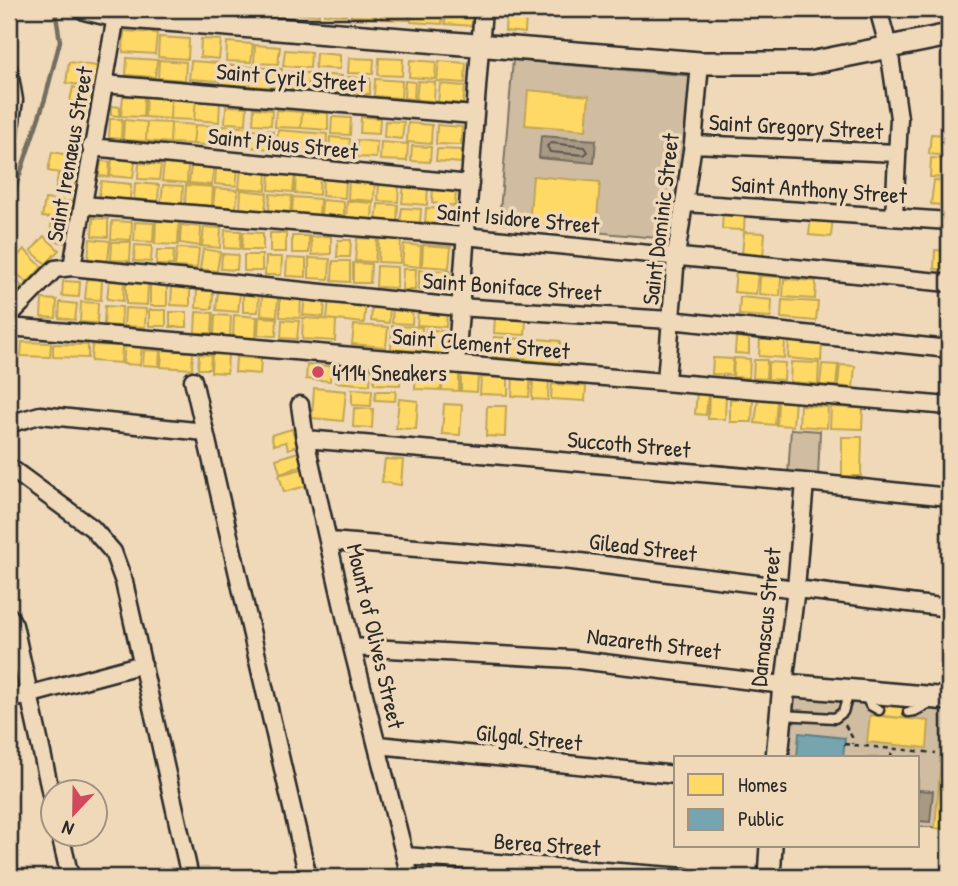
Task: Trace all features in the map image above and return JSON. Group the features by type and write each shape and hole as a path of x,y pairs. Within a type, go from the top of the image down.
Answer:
{"main road":[{"path":"105,12 701,63 810,63 949,35"},
{"name":"Nazareth Street","path":"783,685 943,699"},
{"name":"Damascus Street","path":"777,756 783,685"},
{"path":"769,877 771,848"}],"street":[{"path":"456,364 458,307 483,9"},
{"path":"878,9 889,49 899,118 894,216"},
{"name":"Saint Irenaeus Street","path":"9,316 55,268 72,267 104,84 105,12"},
{"name":"Saint Dominic Street","path":"666,381 676,256 694,144 701,63"},
{"path":"9,71 14,100 9,135"},
{"name":"Saint Cyril Street","path":"104,84 474,115"},
{"name":"Saint Gregory Street","path":"694,144 897,153"},
{"name":"Saint Pious Street","path":"91,147 470,184"},
{"name":"Saint Anthony Street","path":"685,203 949,221"},
{"name":"Saint Isidore Street","path":"83,205 464,236 949,283"},
{"name":"Saint Boniface Street","path":"72,267 458,307 670,320 949,349"},
{"name":"Saint Clement Street","path":"9,327 949,406"},
{"path":"193,380 308,877"},
{"name":"Mount of Olives Street","path":"300,405 305,439 352,647 410,877"},
{"path":"9,427 40,415 205,432"},
{"name":"Succoth Street","path":"305,439 949,497"},
{"path":"9,467 92,528 113,552 124,582 190,877"},
{"name":"Damascus Street","path":"783,685 796,589 805,482"},
{"name":"Gilead Street","path":"330,541 564,561 949,608"},
{"path":"9,616 14,625 47,778"},
{"name":"Nazareth Street","path":"352,647 571,659 783,685"},
{"path":"9,699 143,664"},
{"name":"Gilgal Street","path":"378,745 674,775"},
{"path":"63,848 70,877"},
{"name":"Berea Street","path":"405,856 685,877"}],"lane":[{"path":"781,715 835,718 840,716 856,691 879,710"},
{"path":"908,712 943,699"}],"path":[{"path":"840,716 852,737 852,745"},
{"path":"844,744 936,753"},
{"path":"891,756 892,749"},
{"path":"899,756 900,750"}],"shaded area":[{"path":"513,60 694,76 677,240 499,223"},
{"path":"791,429 820,431 818,478 788,476"},
{"path":"790,692 949,708 949,827 920,827 920,756 783,756"}],"water":[{"path":"541,136 596,140 594,163 539,158"},
{"path":"920,790 933,791 930,822 920,821"}],"building: Homes":[{"path":"290,9 319,9 319,15 290,13"},
{"path":"324,9 347,9 346,15 324,14"},
{"path":"352,9 377,9 376,17 351,16"},
{"path":"381,9 409,9 409,20 381,19"},
{"path":"412,9 443,9 442,24 411,22"},
{"path":"446,9 475,9 474,26 445,24"},
{"path":"506,15 526,16 525,33 505,31"},
{"path":"124,31 157,33 155,54 123,52"},
{"path":"159,37 189,39 188,59 158,57"},
{"path":"201,39 221,40 219,59 200,57"},
{"path":"227,42 253,44 251,62 226,61"},
{"path":"255,45 280,47 278,64 254,63"},
{"path":"285,50 311,52 310,68 283,66"},
{"path":"316,53 340,55 340,69 315,68"},
{"path":"127,58 157,60 155,77 126,75"},
{"path":"349,58 374,59 373,74 348,73"},
{"path":"379,58 403,59 402,76 378,75"},
{"path":"159,60 186,62 185,80 158,78"},
{"path":"410,60 436,62 435,79 409,77"},
{"path":"191,61 219,63 218,81 189,79"},
{"path":"439,61 466,63 465,83 437,81"},
{"path":"69,62 97,66 94,87 66,83"},
{"path":"221,65 252,67 250,86 220,84"},
{"path":"252,67 282,69 281,88 250,86"},
{"path":"286,72 309,73 307,90 285,88"},
{"path":"312,74 342,76 341,93 311,91"},
{"path":"348,77 370,79 370,94 347,93"},
{"path":"375,79 402,81 401,98 374,96"},
{"path":"405,81 415,82 414,99 404,98"},
{"path":"418,81 435,82 434,101 416,100"},
{"path":"440,84 465,86 463,104 438,102"},
{"path":"73,87 93,92 90,106 70,101"},
{"path":"528,90 589,96 586,130 525,125"},
{"path":"123,96 144,97 143,117 121,116"},
{"path":"146,97 171,99 170,119 145,117"},
{"path":"171,99 196,100 194,120 170,119"},
{"path":"196,100 220,102 219,122 194,120"},
{"path":"111,106 120,107 119,116 111,115"},
{"path":"226,106 247,107 246,124 225,123"},
{"path":"254,108 272,110 271,125 253,124"},
{"path":"276,110 302,112 301,128 275,127"},
{"path":"302,112 328,113 328,130 301,128"},
{"path":"332,117 351,118 350,135 331,134"},
{"path":"361,117 380,118 379,134 360,133"},
{"path":"110,119 122,119 121,139 109,138"},
{"path":"124,120 147,122 146,141 123,140"},
{"path":"385,121 404,122 402,139 384,137"},
{"path":"147,122 171,123 170,143 146,141"},
{"path":"171,123 195,125 193,144 170,143"},
{"path":"408,123 432,125 431,144 407,142"},
{"path":"195,125 218,126 217,146 193,144"},
{"path":"437,125 462,127 461,145 436,144"},
{"path":"222,126 249,127 247,145 220,143"},
{"path":"252,129 273,131 272,149 251,147"},
{"path":"278,130 327,134 326,155 276,151"},
{"path":"931,134 949,135 949,156 929,154"},
{"path":"330,137 350,139 349,156 329,155"},
{"path":"357,140 377,142 376,158 356,157"},
{"path":"381,142 408,144 407,161 380,160"},
{"path":"412,146 431,147 430,162 411,161"},
{"path":"437,149 462,150 461,163 436,161"},
{"path":"52,152 80,157 77,176 48,171"},
{"path":"931,158 949,159 949,178 930,177"},
{"path":"112,159 135,161 133,178 110,176"},
{"path":"101,161 110,162 109,177 99,176"},
{"path":"139,163 161,165 159,180 138,179"},
{"path":"164,164 188,166 187,183 162,181"},
{"path":"191,166 214,167 212,185 189,183"},
{"path":"216,168 238,169 236,186 215,184"},
{"path":"241,169 267,171 266,190 239,188"},
{"path":"270,172 295,174 293,192 269,190"},
{"path":"296,174 320,176 319,195 295,193"},
{"path":"58,175 76,178 73,195 55,192"},
{"path":"533,176 600,182 596,230 529,225"},
{"path":"323,177 346,178 345,198 322,196"},
{"path":"349,177 375,178 374,201 348,199"},
{"path":"934,180 949,182 949,206 931,204"},
{"path":"101,181 131,184 130,200 99,197"},
{"path":"379,181 399,183 398,202 378,201"},
{"path":"135,183 159,185 158,201 134,199"},
{"path":"404,184 428,186 427,205 402,203"},
{"path":"163,185 183,186 182,204 161,202"},
{"path":"186,185 213,187 212,206 185,204"},
{"path":"215,188 238,190 236,208 213,206"},
{"path":"433,189 456,191 455,206 432,203"},
{"path":"241,190 267,193 265,211 240,208"},
{"path":"270,194 292,196 290,212 269,210"},
{"path":"293,197 320,199 319,216 292,214"},
{"path":"45,199 73,202 71,220 42,217"},
{"path":"322,200 344,202 344,217 321,215"},
{"path":"347,201 373,203 372,219 346,218"},
{"path":"378,204 398,205 397,223 376,222"},
{"path":"402,208 421,209 420,224 400,223"},
{"path":"426,208 455,209 454,227 425,225"},
{"path":"723,211 745,211 744,230 722,229"},
{"path":"811,214 833,216 831,237 809,235"},
{"path":"93,218 108,219 108,237 92,236"},
{"path":"52,220 71,223 67,243 49,240"},
{"path":"112,221 132,222 131,240 111,239"},
{"path":"156,221 179,222 178,245 155,244"},
{"path":"135,222 154,223 153,242 134,241"},
{"path":"181,225 201,227 200,246 180,243"},
{"path":"204,227 221,228 220,248 202,246"},
{"path":"225,230 241,231 240,249 224,248"},
{"path":"243,232 263,233 263,250 242,250"},
{"path":"744,232 765,233 763,256 742,255"},
{"path":"270,233 286,233 286,252 270,252"},
{"path":"44,236 59,250 46,264 31,251"},
{"path":"292,236 309,236 309,253 292,253"},
{"path":"331,236 331,254 312,255 311,237"},
{"path":"357,238 377,239 375,262 355,261"},
{"path":"379,238 401,239 400,263 378,262"},
{"path":"90,239 110,241 108,261 88,259"},
{"path":"338,240 351,240 350,257 337,257"},
{"path":"112,242 131,242 130,261 111,260"},
{"path":"404,244 421,246 420,267 402,265"},
{"path":"135,245 152,246 151,262 134,261"},
{"path":"423,245 451,247 449,268 422,266"},
{"path":"177,248 199,249 197,268 175,267"},
{"path":"24,249 42,267 27,283 9,266"},
{"path":"203,249 220,252 217,271 200,269"},
{"path":"157,250 174,250 173,265 156,265"},
{"path":"935,250 949,251 949,270 934,269"},
{"path":"222,254 238,255 237,270 221,269"},
{"path":"244,255 262,255 262,271 244,271"},
{"path":"266,257 282,257 281,275 265,275"},
{"path":"287,258 306,259 306,277 286,276"},
{"path":"309,258 330,259 329,279 309,278"},
{"path":"333,261 350,261 350,282 332,281"},
{"path":"353,263 371,264 370,283 353,283"},
{"path":"377,266 397,267 397,288 376,287"},
{"path":"403,269 416,269 415,290 402,290"},
{"path":"419,270 450,271 450,291 419,290"},
{"path":"736,271 758,273 756,294 734,292"},
{"path":"9,275 22,286 13,297 9,294"},
{"path":"760,276 781,277 780,296 759,294"},
{"path":"87,279 102,280 101,300 85,299"},
{"path":"784,279 816,281 815,299 783,297"},
{"path":"63,281 80,282 79,297 62,296"},
{"path":"109,281 124,282 123,301 107,299"},
{"path":"126,283 148,284 147,305 126,304"},
{"path":"150,284 167,285 167,306 150,306"},
{"path":"172,285 190,286 190,306 171,305"},
{"path":"197,290 213,291 212,309 196,308"},
{"path":"218,291 240,293 238,312 216,310"},
{"path":"243,293 259,294 258,312 243,312"},
{"path":"280,295 301,296 300,318 280,317"},
{"path":"262,296 278,297 277,316 261,315"},
{"path":"305,296 325,298 324,317 303,315"},
{"path":"740,297 772,300 771,317 739,315"},
{"path":"42,299 57,300 56,318 41,317"},
{"path":"329,299 366,303 364,323 327,319"},
{"path":"782,300 818,302 816,321 781,318"},
{"path":"60,302 77,304 75,320 59,318"},
{"path":"81,302 98,303 97,323 80,322"},
{"path":"372,304 390,305 389,323 371,321"},
{"path":"393,305 413,306 412,324 392,323"},
{"path":"105,306 122,307 121,326 104,325"},
{"path":"125,308 146,309 145,327 124,326"},
{"path":"418,309 447,310 446,327 417,325"},
{"path":"149,310 166,310 166,326 149,326"},
{"path":"170,312 187,312 187,327 170,327"},
{"path":"196,312 213,313 212,333 195,333"},
{"path":"215,315 231,316 230,336 214,336"},
{"path":"234,315 257,317 256,339 233,338"},
{"path":"495,316 526,318 525,335 494,333"},
{"path":"259,317 277,318 276,336 258,335"},
{"path":"303,318 336,320 335,341 302,339"},
{"path":"282,320 299,321 297,339 281,338"},
{"path":"354,325 388,327 386,347 352,344"},
{"path":"392,326 422,327 421,351 391,350"},
{"path":"426,329 449,332 447,356 424,353"},
{"path":"494,337 524,339 523,359 493,357"},
{"path":"736,337 749,338 749,354 735,353"},
{"path":"9,338 17,338 15,356 9,355"},
{"path":"527,338 560,341 559,363 525,360"},
{"path":"760,339 785,340 784,358 759,356"},
{"path":"22,342 51,343 50,357 21,356"},
{"path":"789,342 822,344 821,361 788,358"},
{"path":"53,344 88,345 88,358 53,357"},
{"path":"125,344 142,346 140,365 123,364"},
{"path":"92,345 122,346 121,363 91,361"},
{"path":"144,350 160,351 159,366 143,365"},
{"path":"162,350 193,352 192,369 161,367"},
{"path":"212,352 228,353 227,373 211,372"},
{"path":"199,354 211,355 210,369 198,369"},
{"path":"236,357 261,359 260,374 235,372"},
{"path":"713,358 733,359 732,375 712,374"},
{"path":"734,358 750,359 749,378 733,377"},
{"path":"754,360 767,360 766,379 753,378"},
{"path":"768,362 785,363 784,380 768,379"},
{"path":"791,362 819,363 818,384 790,382"},
{"path":"822,364 838,365 836,386 820,385"},
{"name":"4114 Sneakers","path":"307,365 331,366 330,381 306,379"},
{"path":"337,365 371,368 370,385 335,382"},
{"path":"840,365 855,366 853,388 838,386"},
{"path":"375,367 401,369 400,385 374,384"},
{"path":"443,369 459,370 459,391 442,390"},
{"path":"416,370 442,371 441,390 415,389"},
{"path":"461,375 478,375 477,392 461,391"},
{"path":"513,376 531,377 529,397 512,396"},
{"path":"481,377 508,378 508,395 480,394"},
{"path":"533,378 549,379 548,400 532,399"},
{"path":"552,384 586,386 585,401 551,399"},
{"path":"314,388 346,391 343,421 312,418"},
{"path":"352,389 372,390 371,406 352,405"},
{"path":"376,391 396,391 395,401 375,400"},
{"path":"697,392 708,393 706,415 695,414"},
{"path":"709,394 726,395 725,419 708,419"},
{"path":"399,399 418,401 416,429 396,428"},
{"path":"730,399 753,399 752,422 730,422"},
{"path":"758,399 777,401 775,425 755,423"},
{"path":"778,399 795,400 793,426 777,425"},
{"path":"444,404 462,405 460,435 442,434"},
{"path":"800,405 828,407 827,428 799,426"},
{"path":"487,406 506,406 505,437 486,436"},
{"path":"831,407 863,408 862,429 830,428"},
{"path":"354,408 373,409 372,428 353,427"},
{"path":"292,429 297,446 288,449 286,442 274,445 271,435"},
{"path":"842,437 862,437 861,476 842,476"},
{"path":"298,452 302,466 280,473 276,459"},
{"path":"385,459 403,460 401,485 382,482"},
{"path":"305,468 310,485 284,492 279,475"},
{"path":"884,703 904,705 903,718 883,716"},
{"path":"870,715 929,721 927,748 867,742"},
{"path":"942,748 949,748 949,830 935,828"}],"building: Public":[{"path":"799,733 845,738 843,756 797,756"}],"waterway":[{"path":"9,207 45,99 60,41 55,9"}],"place":[{"name":"4114 Sneakers","path":"318,372"}]}
